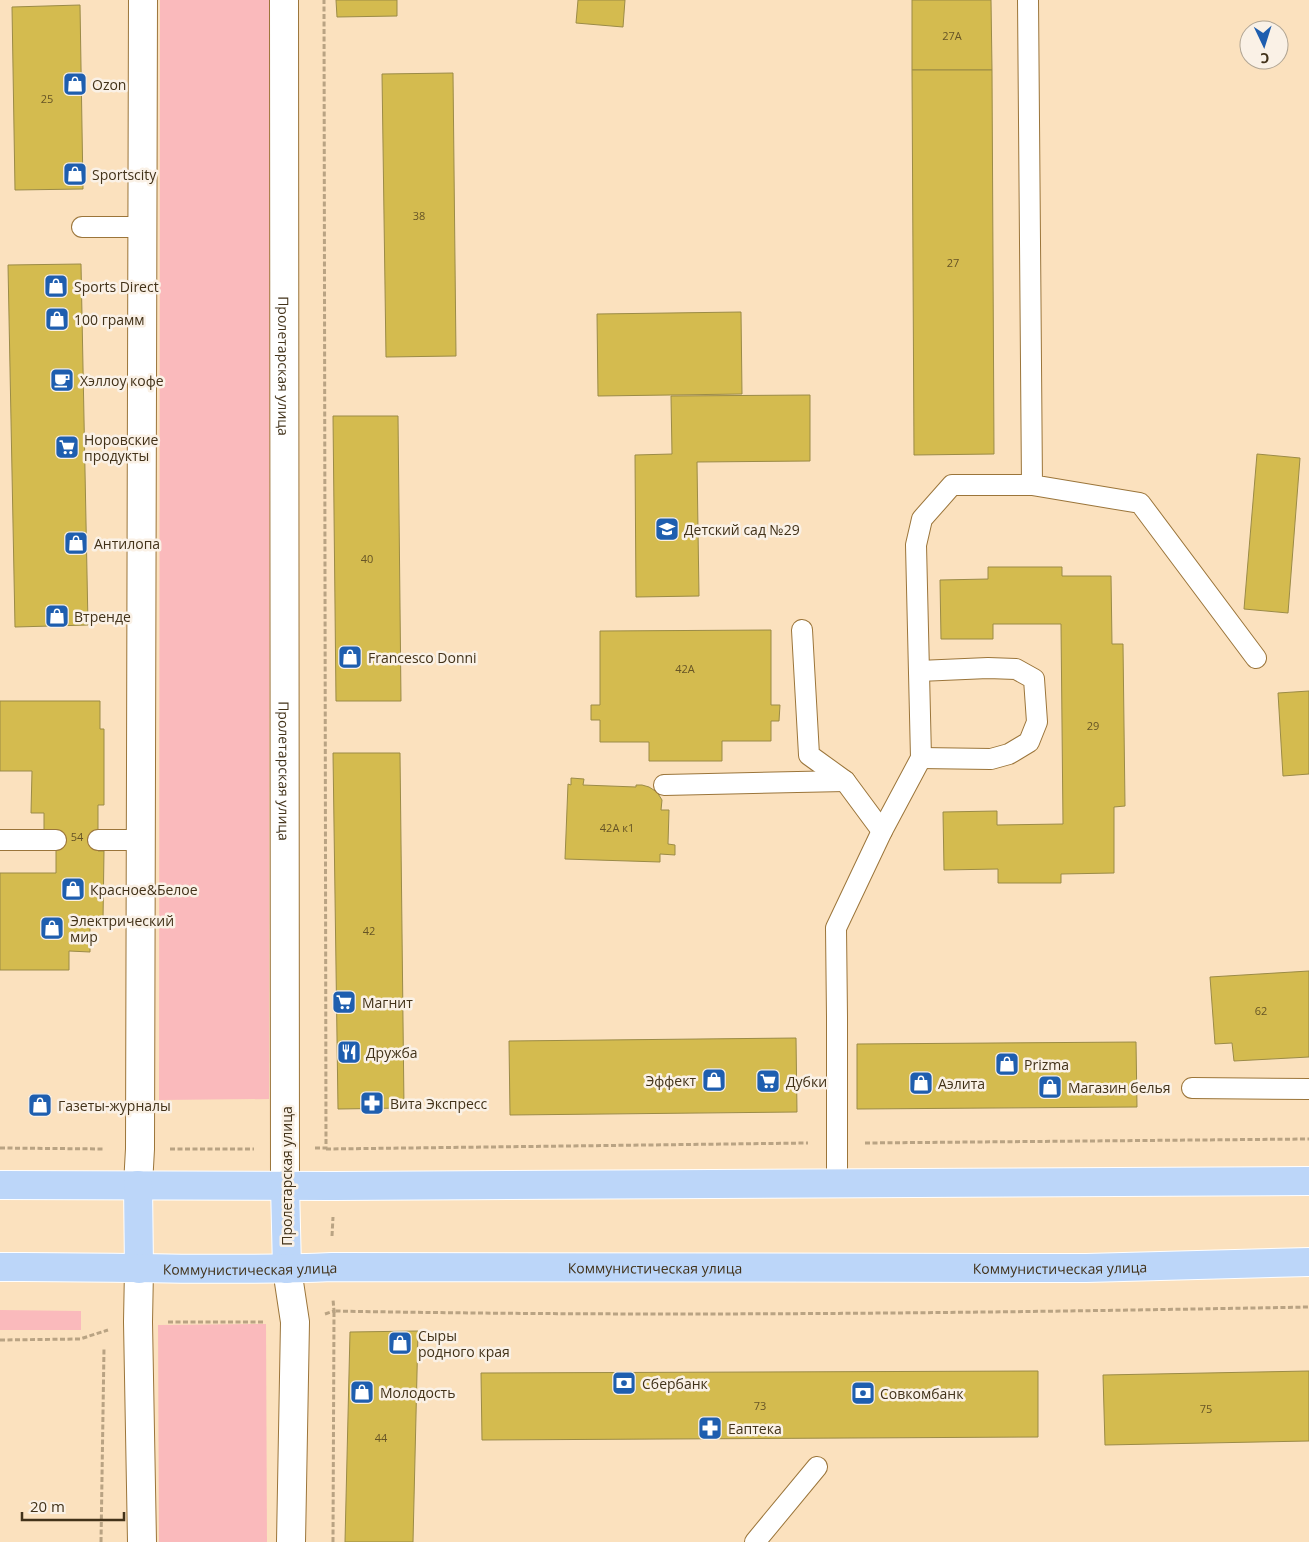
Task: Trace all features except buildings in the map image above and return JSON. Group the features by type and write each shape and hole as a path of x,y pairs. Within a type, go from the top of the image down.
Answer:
{"main road":[{"path":"0,1185 1309,1181"},
{"name":"Пролетарская улица","path":"285,1185 288,1269"},
{"path":"138,1186 139,1269"},
{"name":"Коммунистическая улица","path":"0,1267 106,1266 139,1269 288,1269 332,1267 1086,1268 1309,1262"}],"street":[{"path":"138,1186 140,1149 142,681 143,0"},
{"name":"Пролетарская улица","path":"284,0 285,1185"},
{"path":"139,1269 138,1322 142,1542"},
{"name":"Пролетарская улица","path":"288,1269 294,1322 291,1542"}],"lane":[{"path":"1028,0 1032,485"},
{"path":"82,227 143,227"},
{"path":"837,1183 836,928 882,831 921,758 916,545 922,519 952,485 1032,485 1140,503 1256,658"},
{"path":"802,630 809,756 844,781 882,831"},
{"path":"919,671 988,668 1016,669 1034,679 1038,722 1029,742 1009,754 990,759 921,758"},
{"path":"664,784 844,781"},
{"path":"0,840 56,840"},
{"path":"98,840 140,840"},
{"path":"1192,1088 1309,1089"},
{"path":"755,1542 817,1466"}],"path":[{"path":"0,1148 105,1149"},
{"path":"333,1542 334,1311 522,1314 1088,1311 1309,1307"},
{"path":"0,1340 80,1339 104,1331 101,1542"}],"shaded area":[{"path":"160,0 270,0 269,1099 159,1100"},
{"path":"0,1310 81,1311 81,1330 0,1330"},
{"path":"266,1324 267,1542 159,1542 158,1325"}],"place":[{"name":"Ozon","path":"75,84"},
{"name":"Sportscity","path":"75,174"},
{"name":"Sports Direct","path":"56,286"},
{"name":"100 грамм","path":"57,319"},
{"name":"Хэллоу кофе","path":"62,380"},
{"name":"Норовские продукты","path":"67,447"},
{"name":"Детский сад №29","path":"667,529"},
{"name":"Антилопа","path":"76,543"},
{"name":"Втренде","path":"57,616"},
{"name":"Francesco Donni","path":"350,657"},
{"name":"Красное&Белое","path":"73,889"},
{"name":"Электрический мир","path":"52,928"},
{"name":"Магнит","path":"344,1002"},
{"name":"Дружба","path":"349,1052"},
{"name":"Prizma","path":"1007,1064"},
{"name":"Эффект","path":"714,1080"},
{"name":"Дубки","path":"768,1081"},
{"name":"Аэлита","path":"921,1083"},
{"name":"Магазин белья","path":"1050,1087"},
{"name":"Вита Экспресс","path":"372,1103"},
{"name":"Газеты-журналы","path":"40,1105"},
{"name":"Сыры родного края","path":"400,1343"},
{"name":"Сбербанк","path":"624,1383"},
{"name":"Молодость","path":"362,1392"},
{"name":"Совкомбанк","path":"863,1393"},
{"name":"Еаптека","path":"710,1428"}]}
